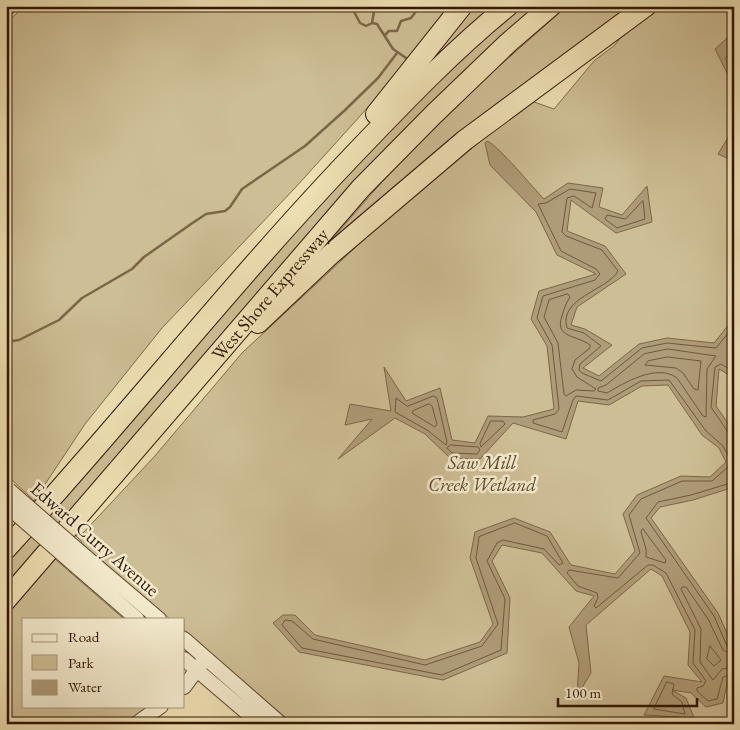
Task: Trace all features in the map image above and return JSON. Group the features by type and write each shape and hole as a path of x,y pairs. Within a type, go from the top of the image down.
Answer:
{"highway":[{"path":"263,252 462,6"},
{"name":"West Shore Expressway","path":"6,549 84,464 263,252 413,93 508,6"},
{"name":"West Shore Expressway","path":"6,600 360,188 508,43 551,6"},
{"path":"179,399 331,254 465,140 646,6"}],"street":[{"path":"6,9 10,6"},
{"name":"Edward Curry Avenue","path":"8,489 136,618"},
{"name":"Edward Curry Avenue","path":"6,505 158,618"},
{"path":"185,640 281,724"},
{"path":"185,686 206,658"},
{"path":"185,660 260,724"},
{"path":"136,724 158,708"}],"green space":[{"path":"25,6 451,6 380,94 295,188 162,328 85,424 34,501 6,474 6,23"},
{"path":"466,6 491,6 417,74"},
{"path":"520,6 539,6 366,171 138,431 6,587 6,564 54,506 97,462 231,304 383,134 494,27"},
{"path":"567,6 635,6 313,261 395,167 486,78"},
{"name":"Saw Mill Creek Wetland","path":"659,6 734,6 734,724 293,724 185,631 185,618 169,618 81,543 76,536 83,533 154,457 242,353 430,178 508,118 534,102 554,109 594,61 615,45 625,31"},
{"path":"55,559 123,618 22,618 22,708 147,708 126,724 6,724 6,616"}],"water":[{"path":"734,32 734,47 725,59 734,72 734,87 715,49"},
{"path":"729,136 734,137 734,161 718,154"},
{"path":"487,141 507,158 544,199 568,183 603,188 599,207 622,215 647,186 652,222 616,233 571,200 567,231 605,246 626,274 577,307 571,325 585,329 612,345 583,368 599,376 639,344 667,338 714,343 734,318 734,354 731,358 734,360 734,378 719,369 716,406 734,432 734,483 731,488 693,500 660,507 651,518 718,613 734,649 734,678 728,679 723,703 706,707 691,693 672,690 686,698 695,720 692,724 676,724 678,717 644,715 664,676 702,682 688,665 690,632 662,576 651,569 586,625 591,673 577,696 579,663 569,627 594,596 576,591 542,553 502,545 492,561 510,598 507,653 443,680 299,652 273,623 283,615 295,615 315,635 425,660 480,642 493,624 470,558 475,532 514,518 550,532 571,565 615,574 635,551 623,514 637,495 681,476 710,477 726,462 719,448 702,435 668,385 642,386 609,405 578,401 566,439 513,423 480,459 450,458 425,434 395,418 338,459 372,419 345,425 350,404 391,411 384,367 406,401 440,388 452,440 475,443 488,416 523,417 554,409 547,346 531,319 539,291 596,274 557,255 536,212 490,165 485,143"}],"waterway":[{"path":"351,6 360,23 366,26 372,23 377,24 393,49 406,58"},
{"path":"372,23 375,6"},
{"path":"385,35 389,31 397,31 401,21 411,18 420,6"},
{"path":"6,342 19,340 59,320 82,298 132,269 144,257 206,214 225,211 230,207 242,189 305,146 344,111 378,78 397,53"}]}
